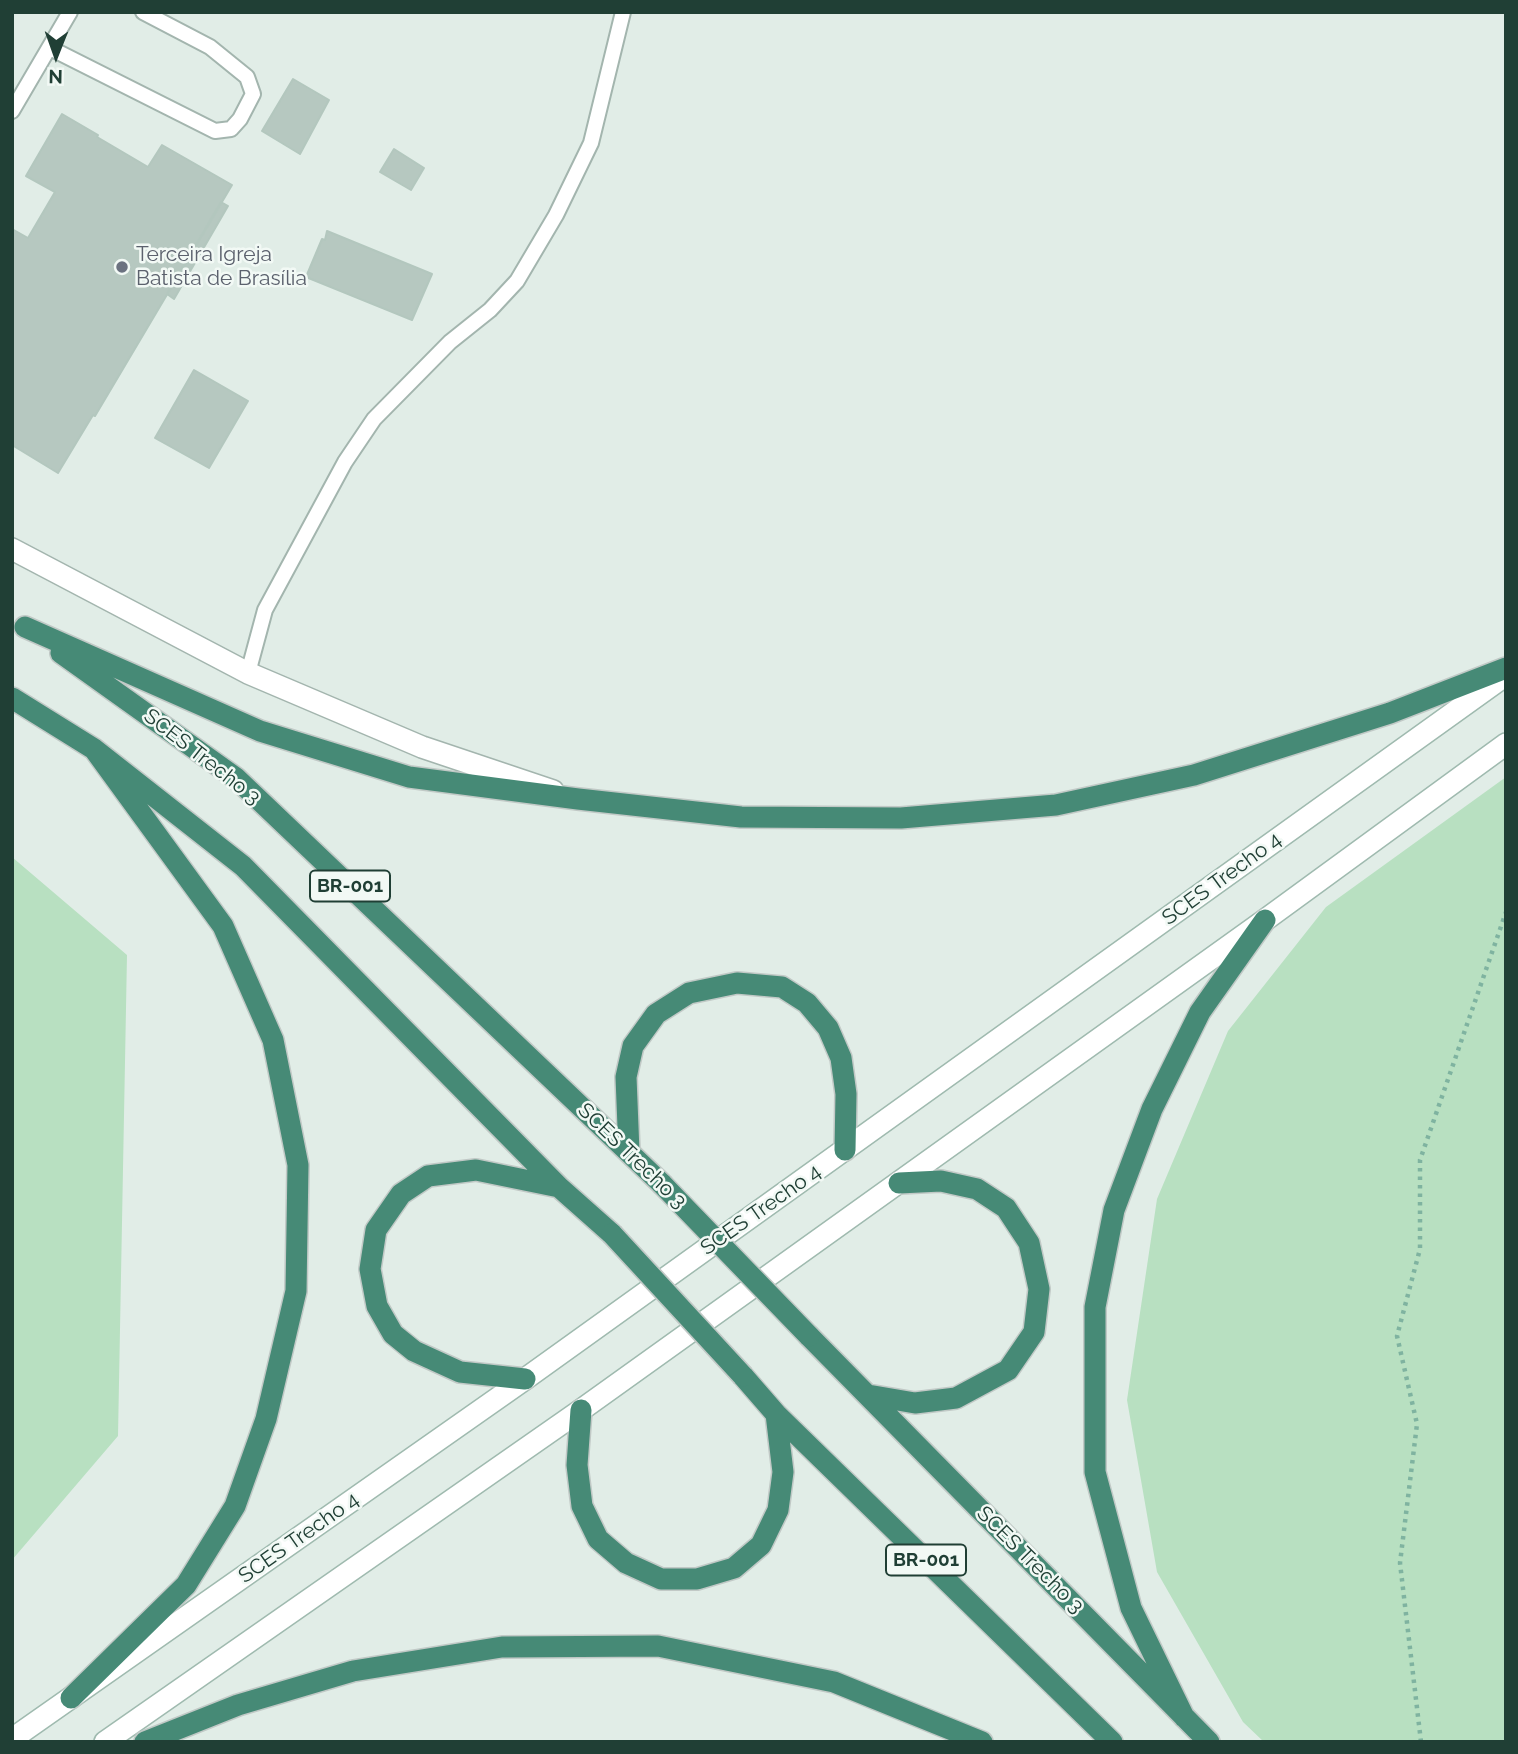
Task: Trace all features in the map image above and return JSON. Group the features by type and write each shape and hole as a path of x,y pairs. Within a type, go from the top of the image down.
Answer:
{"highway":[{"path":"19,623 260,731 409,777 741,817 901,818 1056,805 1195,775 1390,713 1506,668"},
{"name":"SCES Trecho 3","path":"19,623 236,778 662,1184 1209,1742"},
{"name":"BR-001","path":"12,698 94,749 243,866 559,1186 612,1234 776,1414 1112,1742"},
{"path":"71,1698 186,1585 235,1506 266,1419 296,1292 298,1165 273,1040 223,926 94,749"},
{"path":"1184,1717 1131,1608 1095,1472 1095,1307 1114,1210 1152,1109 1200,1012 1265,920"},
{"path":"629,1152 626,1077 633,1046 656,1014 689,993 737,983 782,987 807,1003 828,1028 841,1058 845,1094 845,1150"},
{"path":"524,1379 460,1372 414,1351 393,1334 377,1306 370,1269 376,1230 401,1194 428,1176 476,1170 559,1186"},
{"path":"868,1395 915,1403 956,1398 1007,1370 1034,1332 1040,1289 1029,1244 1006,1208 977,1189 941,1181 899,1182"},
{"path":"581,1410 577,1465 582,1506 587,1517 598,1539 626,1563 661,1579 697,1579 734,1568 761,1545 778,1510 783,1472 776,1414"},
{"path":"145,1742 238,1705 353,1671 502,1647 619,1646 658,1646 834,1682 982,1742"}],"main road":[{"path":"12,549 248,673 422,747 578,799"},
{"name":"SCES Trecho 4","path":"12,1738 524,1379 1506,675"},
{"path":"105,1742 581,1410 1506,744"}],"lane":[{"path":"12,111 70,12"},
{"path":"50,48 215,131 231,129 240,119 253,94 247,77 210,47 143,12"},
{"path":"248,673 265,610 345,462 374,419 450,342 490,310 517,282 556,215 591,143 623,12"}],"path":[{"path":"1421,1742 1400,1563 1418,1424 1397,1336 1420,1249 1420,1160 1506,912"}],"green space":[{"path":"1506,777 1506,1742 1264,1742 1243,1722 1157,1572 1127,1400 1157,1199 1228,1031 1326,907"},
{"path":"12,857 127,955 118,1436 12,1560"}],"building":[{"path":"293,79 329,100 300,154 262,131"},
{"path":"62,114 148,167 162,145 232,185 95,416 93,415 58,473 12,445 12,229 28,238 55,192 26,176"},
{"path":"394,149 424,168 411,190 380,172"},
{"path":"221,202 228,206 174,299 167,294"},
{"path":"327,231 432,274 412,320 306,277"},
{"path":"194,370 248,401 209,468 155,438"}],"place":[{"name":"Terceira Igreja Batista de Brasília","path":"122,267"}]}
